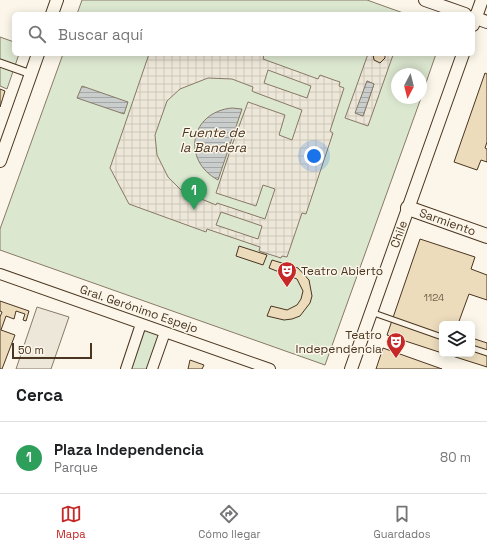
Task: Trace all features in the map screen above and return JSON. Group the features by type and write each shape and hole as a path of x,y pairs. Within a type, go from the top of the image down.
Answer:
{"main road":[{"name":"Sarmiento","path":"408,208 487,236"}],"street":[{"path":"53,12 57,0"},
{"path":"425,0 457,12"},
{"path":"475,19 482,0"},
{"path":"0,162 37,56"},
{"name":"Chile","path":"351,369 462,56"},
{"path":"0,63 31,74"},
{"name":"Gral. Gerónimo Espejo","path":"0,274 270,369"},
{"path":"126,369 142,324"},
{"path":"152,369 165,332"}],"lane":[{"path":"371,312 439,336"},
{"path":"475,349 487,353"}],"green space":[{"path":"82,0 367,0 400,12 78,12"},
{"path":"0,37 12,41 12,56 18,56 7,89 0,86"},
{"path":"62,56 435,56 427,80 427,68 391,68 391,104 419,104 325,365 0,250 0,229"},
{"path":"141,324 165,332 152,369 126,369"}],"shaded area":[{"path":"148,56 264,56 263,59 318,79 320,75 340,82 339,86 344,88 330,131 333,133 306,214 302,213 287,257 282,256 281,258 259,251 260,247 207,229 206,232 129,204 110,168","holes":["268,70 311,86 307,98 264,83","208,78 232,79 253,87 252,91 254,92 302,110 292,140 279,135 285,115 248,102 231,148 216,193 256,206 263,185 275,189 265,219 217,203 216,205 182,191 168,177 157,155 155,135 167,101 180,89","221,212 262,226 258,239 216,225"]},
{"path":"367,56 393,56 368,126 345,118","holes":["367,81 374,84 363,116 356,113"]},
{"path":"37,307 69,317 51,369 16,369"}],"water":[{"path":"367,81 374,84 363,116 355,113"},
{"path":"82,86 128,102 124,114 77,98"},
{"name":"Fuente de la Bandera","path":"232,108 242,109 218,180 206,171 199,161 195,149 195,138 199,127 207,118 218,111"}],"building":[{"path":"373,56 385,56 380,63 374,60"},
{"path":"485,73 487,74 487,142 485,148 487,149 487,162 481,160 477,170 454,162"},
{"path":"0,89 5,91 0,107"},
{"path":"420,239 475,257 471,269 487,275 487,300 469,294 459,321 439,321 439,352 387,335"},
{"path":"239,246 267,255 263,265 236,256"},
{"path":"272,260 298,268 309,280 312,296 310,303 300,316 284,320 267,316 271,306 287,310 297,305 301,299 303,291 297,279 269,268"},
{"path":"0,301 29,311 26,321 23,320 25,314 16,311 14,319 6,316 1,330 15,335 2,369 0,369 0,317 2,312 0,311"},
{"path":"475,339 487,343 487,367 455,357 475,357"},
{"name":"Teatro Independencia","path":"383,348 442,369 376,369"},
{"path":"190,360 204,365 202,369 188,369"}],"place":[{"name":"Plaza Independencia","path":"194,210"},
{"name":"Teatro Abierto","path":"287,288"},
{"name":"Teatro Independencia","path":"396,359"}]}
